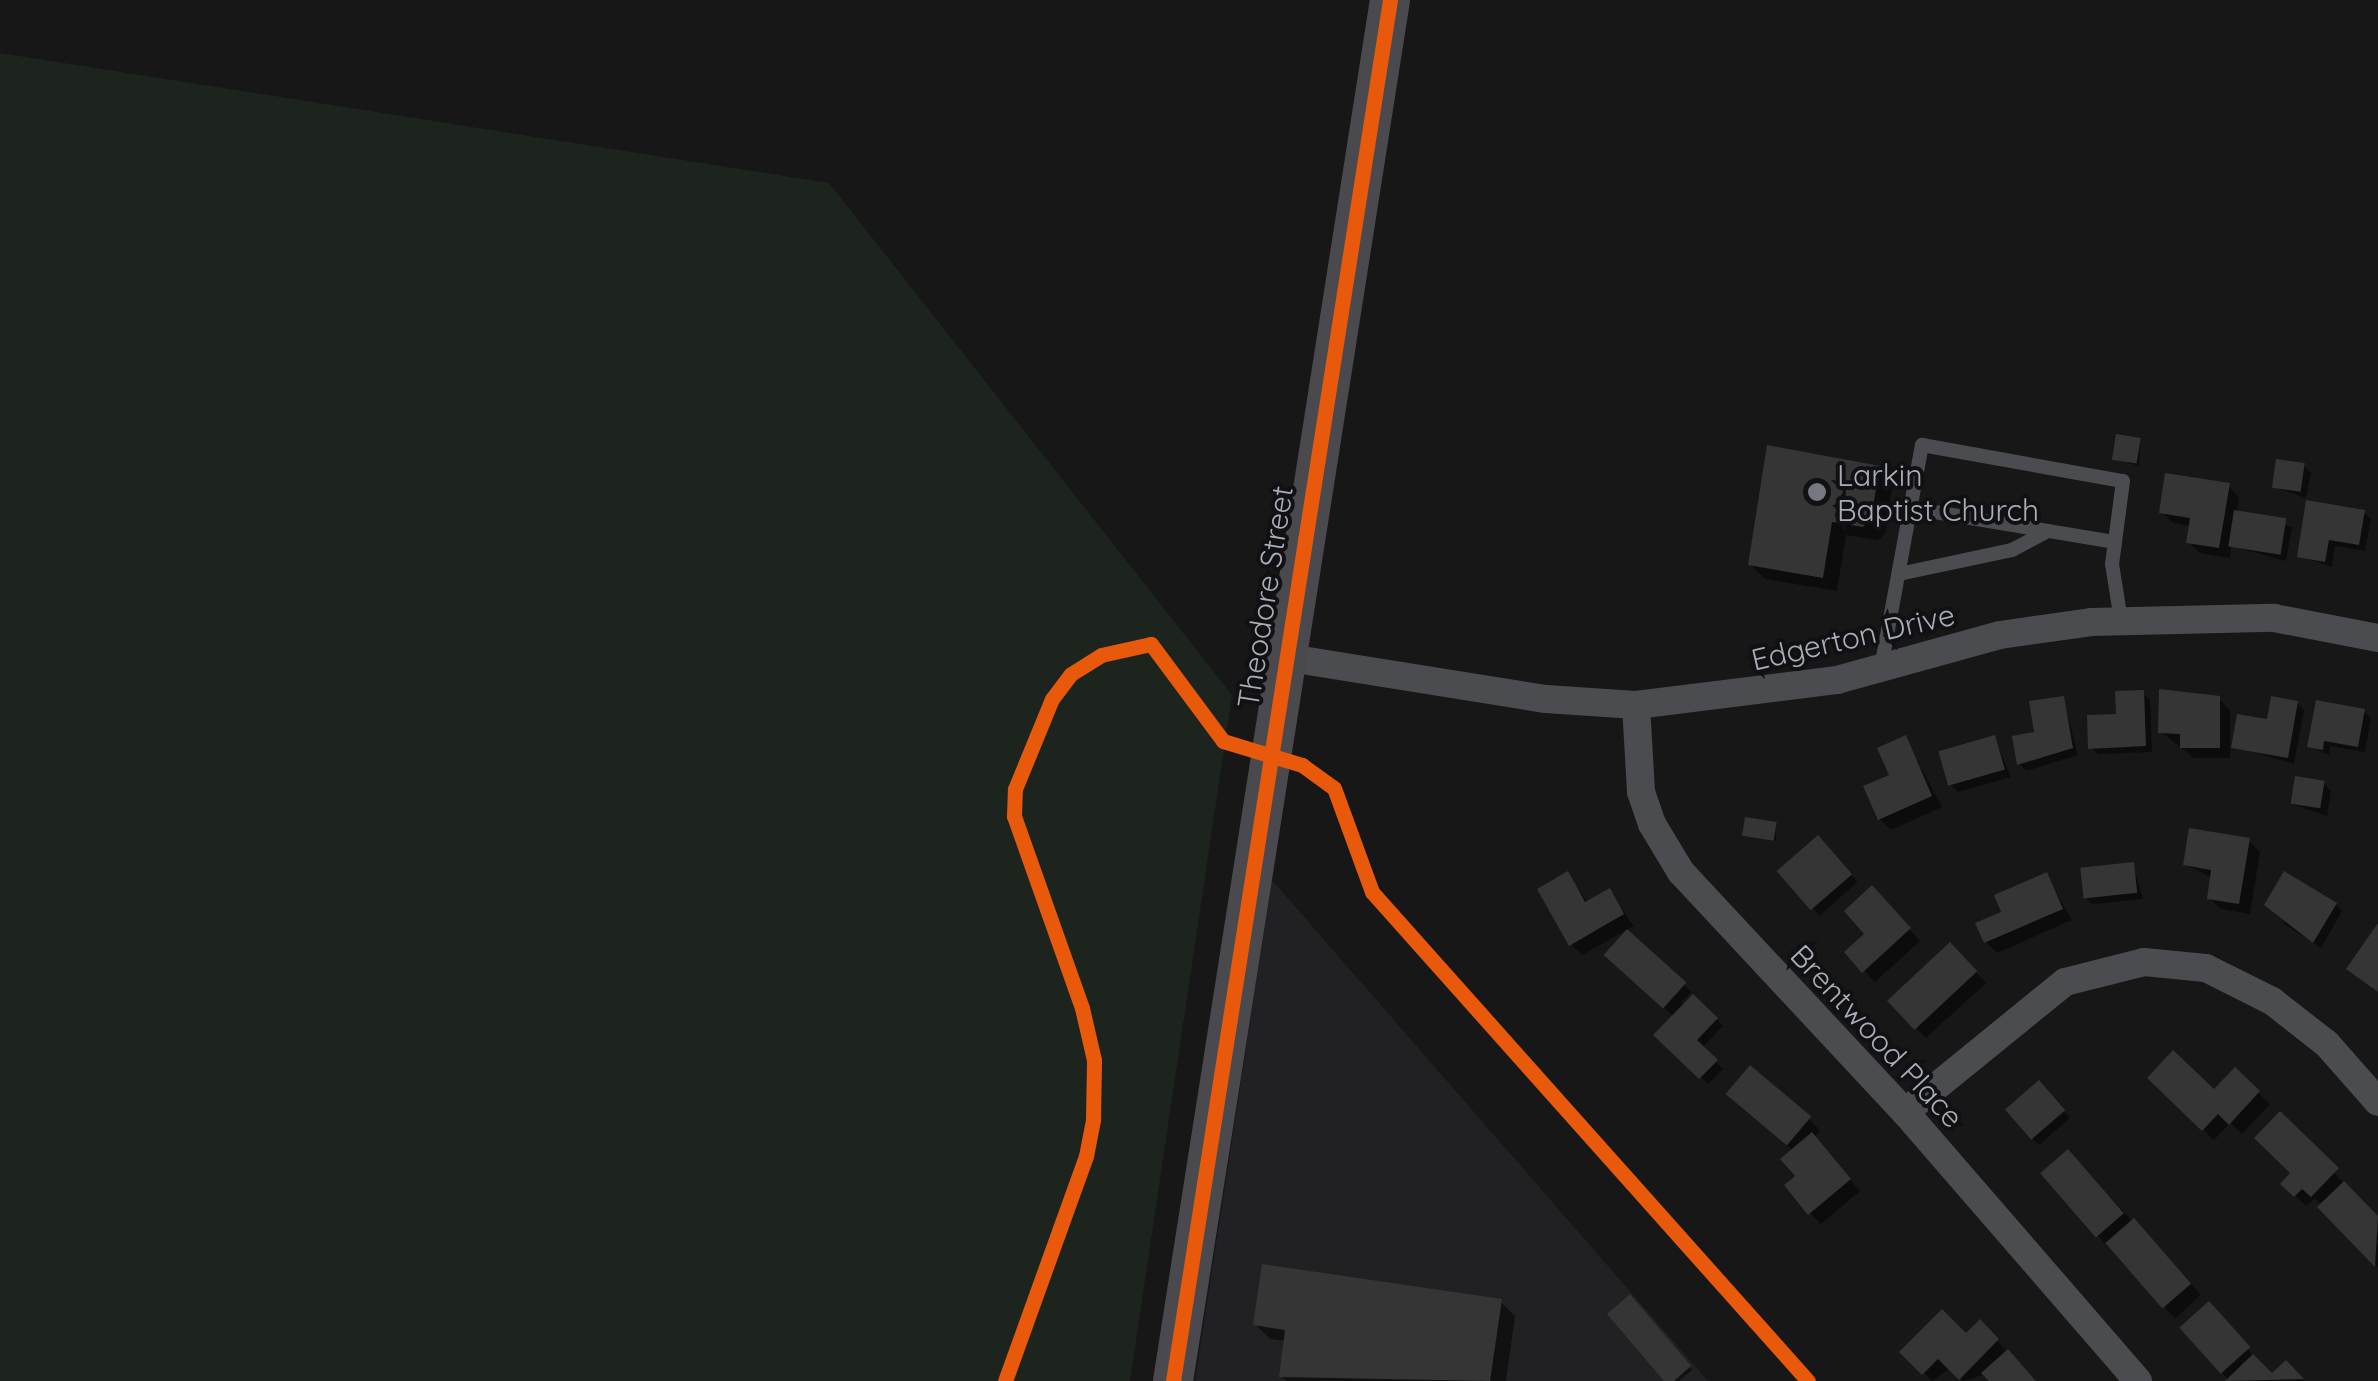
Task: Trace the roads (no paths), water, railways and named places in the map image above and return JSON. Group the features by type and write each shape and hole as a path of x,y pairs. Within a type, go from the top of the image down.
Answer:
{"street":[{"name":"Theodore Street","path":"1173,1381 1282,656 1390,0"},
{"name":"Edgerton Drive","path":"1282,656 1546,699 1636,705 1720,699 1881,668 2000,634 2121,620 2274,618 2378,638"},
{"name":"Brentwood Place","path":"1636,705 1641,792 1652,824 1681,872 1905,1112 2138,1381"},
{"path":"1905,1112 2066,982 2144,962 2206,968 2272,1000 2373,1088"}],"lane":[{"path":"1881,668 1922,446 2124,481 2115,542 2121,620"},
{"path":"1911,508 2115,542"},
{"path":"1898,574 2012,550 2048,531"}],"place":[{"name":"Larkin Baptist Church","path":"1817,492"}]}
